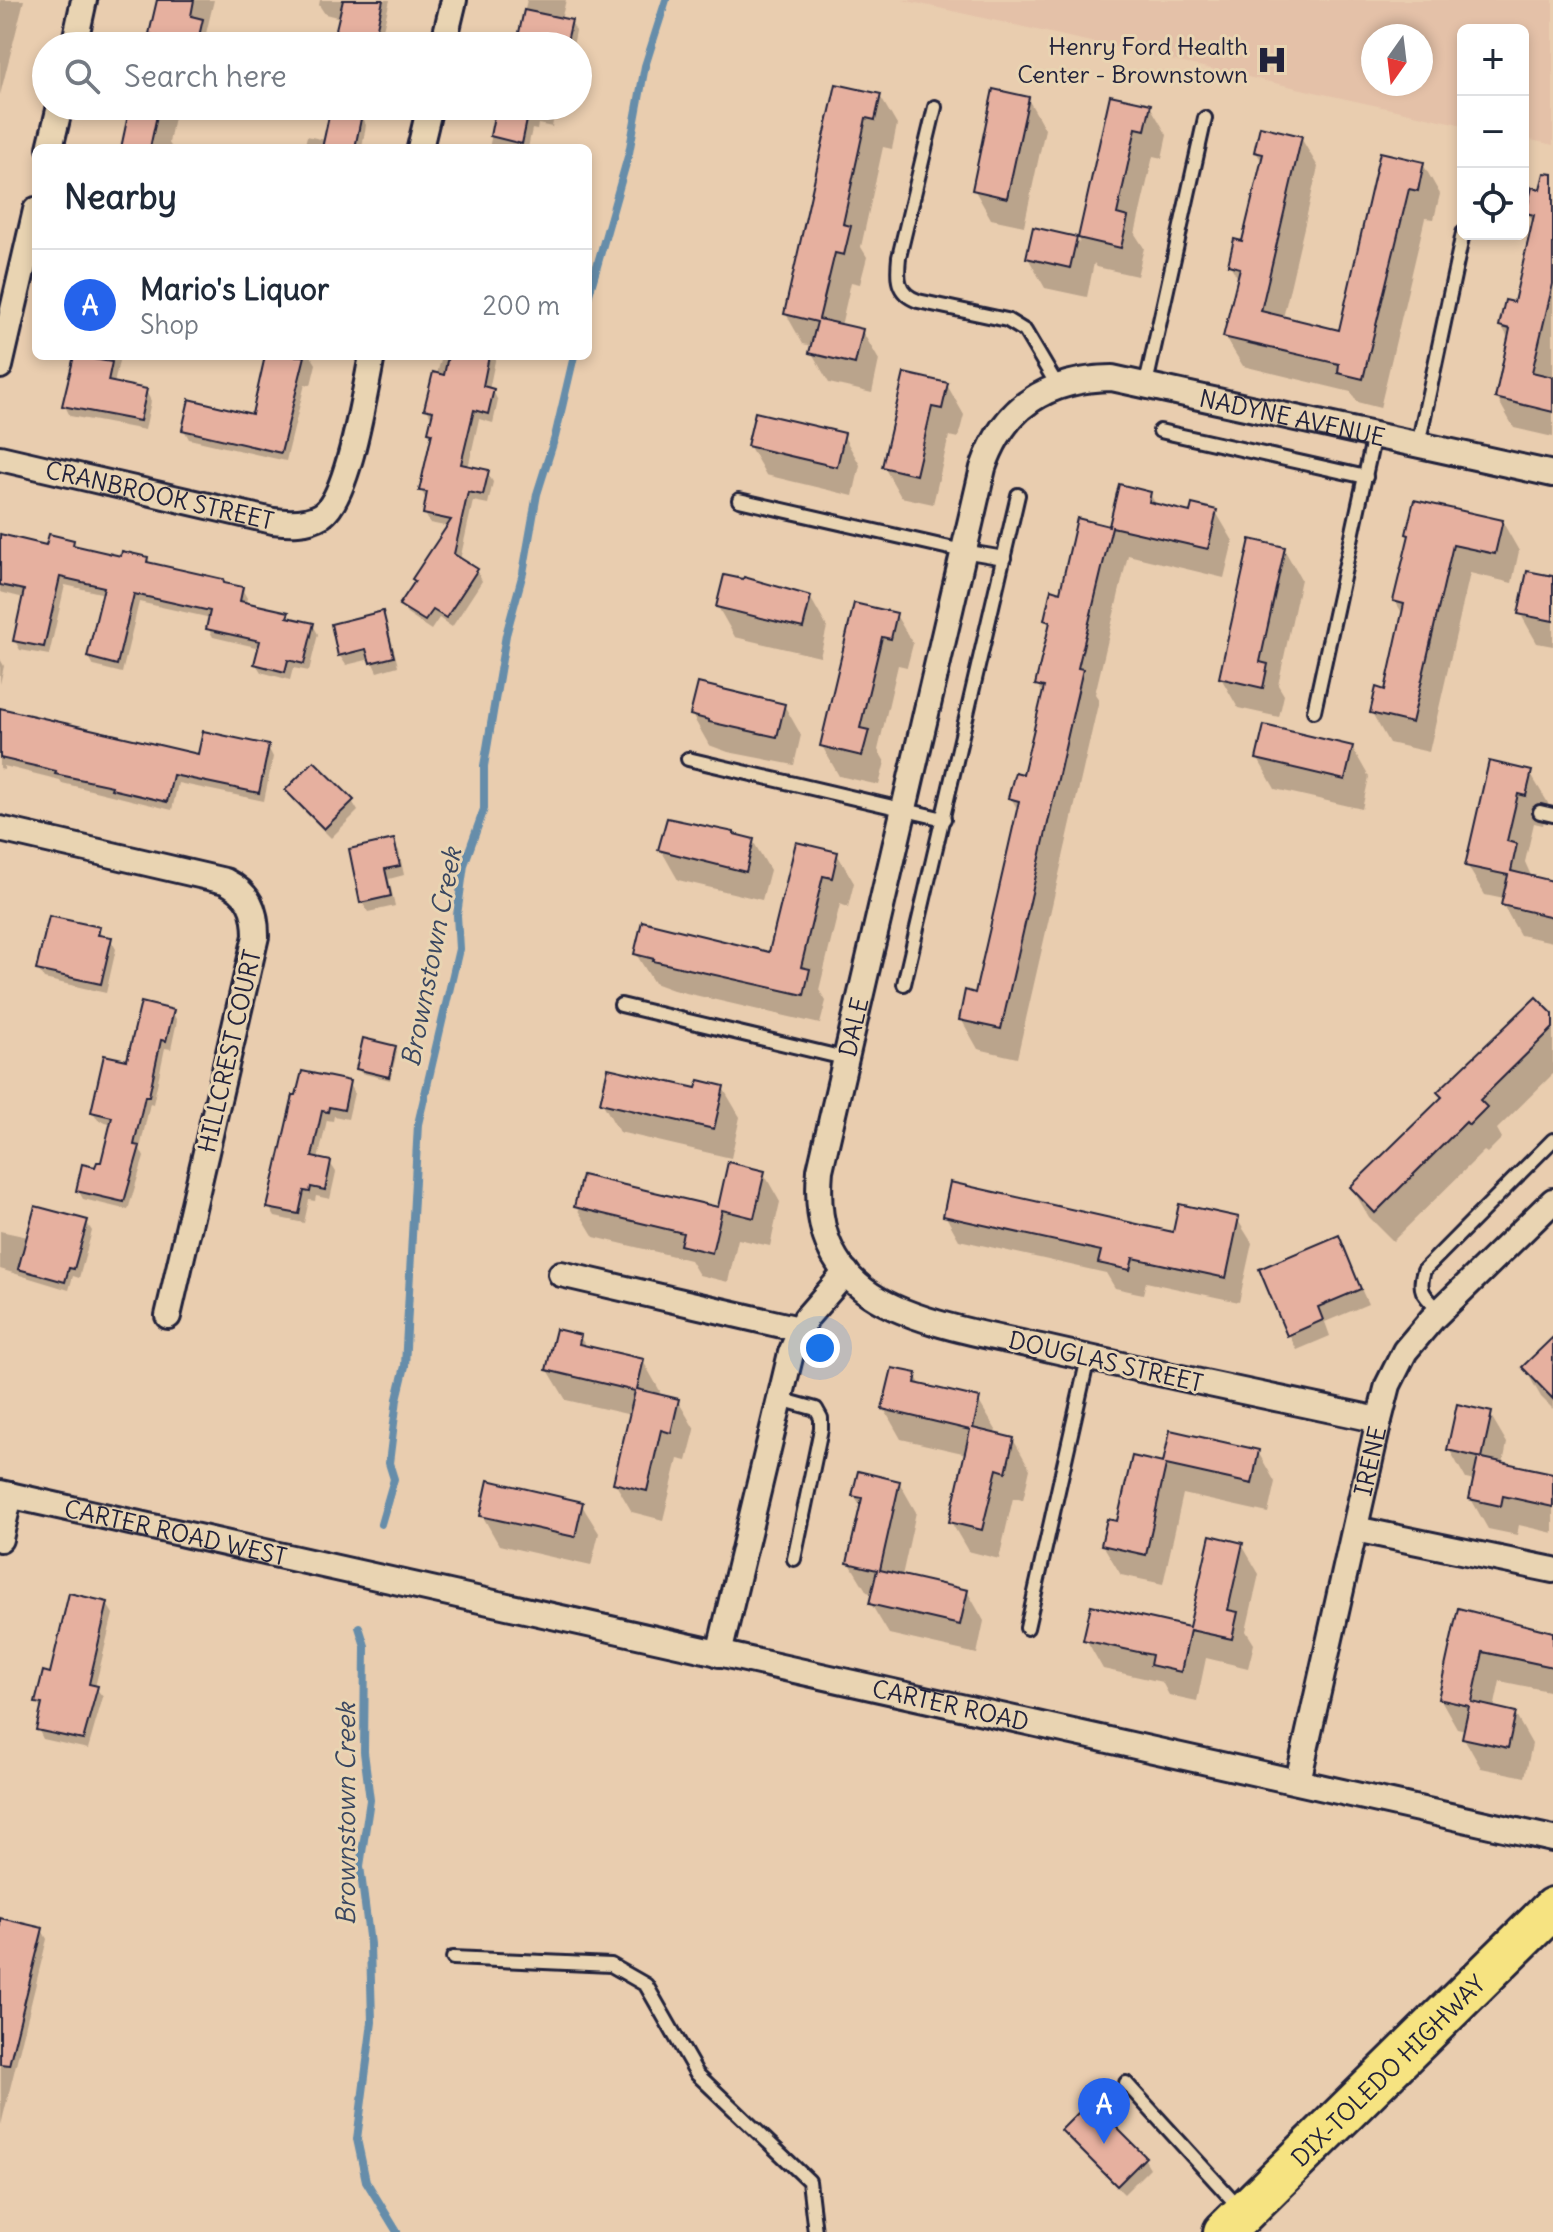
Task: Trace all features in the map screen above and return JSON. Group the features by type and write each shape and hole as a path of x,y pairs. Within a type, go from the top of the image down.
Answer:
{"main road":[{"name":"DIX-TOLEDO HIGHWAY","path":"1234,2222 1553,1908"}],"street":[{"path":"77,32 84,0"},
{"path":"446,32 454,0"},
{"path":"51,144 57,120"},
{"path":"421,144 427,120"},
{"path":"0,366 32,227"},
{"name":"CRANBROOK STREET","path":"0,458 273,521 290,523 320,517 336,499 342,484 371,360"},
{"name":"NADYNE AVENUE","path":"1034,397 1057,385 1084,378 1146,384 1553,474"},
{"name":"DALE","path":"846,1272 831,1250 822,1228 818,1201 820,1170 844,1058 989,451 1015,413 1034,397"},
{"name":"HILLCREST COURT","path":"0,829 225,881 248,898 256,917 256,936 168,1316"},
{"name":"IRENE","path":"1298,1781 1379,1420 1395,1368 1405,1351 1440,1311 1553,1201"},
{"path":"719,1654 799,1329 846,1272"},
{"name":"DOUGLAS STREET","path":"846,1272 877,1299 942,1323 1088,1358 1379,1420"},
{"path":"561,1274 799,1329"},
{"path":"0,1539 5,1494"},
{"name":"CARTER ROAD WEST","path":"5,1494 350,1572"},
{"path":"1355,1529 1553,1570"},
{"name":"CARTER ROAD","path":"350,1572 1553,1839"}],"lane":[{"path":"935,107 896,280 908,298 989,315 1016,325 1025,331 1057,385"},
{"path":"1146,384 1205,118"},
{"path":"1418,445 1462,240"},
{"path":"1160,431 1366,477"},
{"path":"1314,711 1374,435"},
{"path":"904,984 1018,495"},
{"path":"739,500 1004,558"},
{"path":"688,759 944,819"},
{"path":"621,1005 844,1058"},
{"path":"1440,1311 1423,1294 1420,1283 1424,1270 1553,1140"},
{"path":"1027,1628 1088,1358"},
{"path":"780,1399 816,1409 821,1418 794,1559"},
{"path":"453,1958 611,1965 646,1985 697,2074 809,2181 815,2232"},
{"path":"1126,2083 1234,2222"}],"shaded area":[{"name":"Henry Ford Health Center - Brownstown","path":"903,0 1553,0 1553,145 1529,139 1529,24 1457,24 1457,124"}],"building":[{"path":"157,0 194,0 191,16 203,19 200,32 149,32"},
{"path":"343,0 383,0 376,32 335,32"},
{"path":"524,10 572,20 569,32 519,32"},
{"path":"836,84 881,94 875,120 866,118 843,224 851,226 844,255 835,253 819,319 863,329 855,364 809,353 817,322 784,314"},
{"path":"993,89 1029,97 1007,198 972,190"},
{"path":"1110,95 1151,104 1145,130 1136,128 1117,214 1128,217 1121,248 1078,238"},
{"path":"127,120 156,120 151,144 122,144"},
{"path":"328,120 361,120 356,144 323,144"},
{"path":"493,120 527,120 522,144 490,136"},
{"path":"1260,126 1302,136 1261,311 1339,330 1380,152 1424,162 1418,191 1409,189 1363,379 1338,373 1339,364 1223,337 1240,268 1228,265 1234,239 1242,241 1263,154 1254,152"},
{"path":"1544,173 1553,174 1553,284 1532,372 1553,377 1553,412 1495,398 1510,329 1499,326 1505,300 1514,302 1529,240 1534,215 1529,214 1532,187 1540,189"},
{"path":"1033,227 1077,237 1070,268 1026,258"},
{"path":"73,360 112,362 108,381 147,389 140,421 62,406"},
{"path":"264,360 304,360 281,453 182,430 189,399 252,414"},
{"path":"447,360 488,360 483,386 494,389 488,414 474,410 461,464 489,470 483,495 468,492 454,554 478,569 446,618 433,610 425,621 399,605 415,581 412,579 451,520 423,514 427,492 419,491 432,433 428,432 433,411 424,409 433,372 444,375"},
{"path":"904,373 948,383 942,409 932,407 916,475 882,467"},
{"path":"755,412 845,433 837,467 747,446"},
{"path":"1119,484 1151,492 1149,502 1190,512 1192,504 1217,510 1208,549 1112,527 1078,668 1083,669 1001,1029 959,1020 965,990 975,993 1019,801 1008,798 1015,772 1023,774 1044,687 1035,685 1050,622 1044,620 1051,589 1060,592 1077,518 1109,526"},
{"path":"1414,500 1503,520 1495,554 1453,545 1412,723 1370,713 1376,687 1385,690 1404,604 1393,601"},
{"path":"0,534 46,545 49,534 74,540 73,545 121,556 122,551 148,557 147,562 223,579 224,583 243,587 240,601 289,612 287,617 314,623 304,664 288,660 285,672 254,664 260,641 206,629 210,611 134,594 117,665 87,657 104,587 60,577 44,647 13,641 24,590 0,585"},
{"path":"1250,539 1285,547 1260,662 1268,664 1263,688 1219,678"},
{"path":"1527,571 1553,576 1553,621 1518,614"},
{"path":"724,575 744,577 811,596 803,628 716,607"},
{"path":"854,603 897,613 891,639 882,637 860,728 869,730 862,756 820,746"},
{"path":"383,611 394,657 370,663 366,649 338,656 331,624"},
{"path":"698,683 785,704 777,737 690,715"},
{"path":"0,708 198,754 203,731 269,745 259,793 173,775 167,802 0,758"},
{"path":"1264,725 1353,746 1345,780 1256,759"},
{"path":"314,761 354,800 324,829 285,790"},
{"path":"1489,761 1532,771 1526,796 1518,794 1507,841 1517,844 1511,871 1553,881 1553,917 1501,905 1508,875 1465,866"},
{"path":"667,818 754,839 746,872 658,850"},
{"path":"394,839 400,866 385,869 391,896 360,903 349,849"},
{"path":"796,842 838,852 832,878 823,876 801,967 810,969 804,995 634,954 642,921 769,952"},
{"path":"49,916 100,927 98,935 112,937 101,984 36,970"},
{"path":"1536,997 1553,1014 1553,1028 1480,1100 1487,1107 1469,1125 1466,1122 1375,1213 1350,1187 1442,1097 1437,1092"},
{"path":"141,1002 174,1010 166,1041 161,1040 149,1096 145,1096 134,1145 140,1146 124,1202 76,1191 82,1164 95,1167 97,1162 101,1162 112,1117 91,1112 104,1055 127,1060"},
{"path":"363,1038 396,1046 389,1077 356,1069"},
{"path":"608,1068 696,1088 699,1080 724,1086 714,1129 600,1103"},
{"path":"302,1071 350,1081 344,1110 329,1107 328,1112 322,1111 312,1157 331,1161 325,1190 311,1187 310,1192 304,1191 299,1214 267,1208 293,1095 296,1095"},
{"path":"728,1162 765,1171 754,1218 722,1210 712,1253 680,1245 683,1233 574,1207 582,1175 718,1207"},
{"path":"950,1182 1173,1232 1179,1204 1239,1217 1226,1278 1133,1258 1130,1270 1098,1263 1101,1251 943,1216"},
{"path":"35,1206 88,1220 74,1269 69,1268 65,1282 18,1269"},
{"path":"1339,1235 1361,1289 1318,1307 1323,1320 1287,1336 1259,1269"},
{"path":"556,1329 581,1335 579,1344 644,1359 637,1389 679,1399 671,1433 661,1430 647,1491 613,1483 635,1391 546,1370"},
{"path":"1553,1337 1553,1399 1522,1367"},
{"path":"892,1368 917,1373 915,1383 980,1398 973,1428 1014,1438 1006,1472 997,1469 982,1530 949,1522 970,1430 882,1409"},
{"path":"1457,1404 1492,1412 1482,1458 1447,1450"},
{"path":"1170,1430 1259,1450 1252,1484 1166,1465 1146,1555 1101,1545 1107,1519 1117,1521 1132,1456 1163,1463"},
{"path":"1478,1457 1553,1473 1553,1507 1503,1496 1501,1506 1469,1499"},
{"path":"858,1471 900,1481 880,1570 968,1590 960,1625 869,1604 877,1570 847,1563 862,1498 852,1496"},
{"path":"488,1480 583,1502 575,1537 480,1516"},
{"path":"1210,1535 1243,1543 1228,1610 1238,1612 1232,1639 1190,1630 1181,1672 1150,1665 1152,1655 1083,1640 1091,1605 1189,1627"},
{"path":"69,1593 108,1602 89,1684 98,1686 83,1740 36,1730 42,1704 35,1703 43,1671 50,1673"},
{"path":"1458,1608 1553,1632 1553,1667 1483,1652 1472,1702 1516,1712 1508,1748 1462,1738 1469,1706 1438,1699"},
{"path":"0,1918 43,1928 9,2065 0,2064"},
{"path":"1090,2101 1146,2157 1117,2186 1061,2130"}],"waterway":[{"name":"Brownstown Creek","path":"592,284 629,153 645,66 666,0"},
{"name":"Brownstown Creek","path":"381,1524 394,1479 389,1463 397,1399 405,1366 418,1124 459,949 457,915 464,865 484,809 484,766 506,635 523,573 537,494 555,437 573,360"},
{"name":"Brownstown Creek","path":"359,1627 365,1646 364,1752 370,1800 360,1866 370,1944 372,2022 357,2139 366,2181 397,2232"}],"place":[{"name":"Henry Ford Health Center - Brownstown","path":"1272,60"},
{"name":"Mario's Liquor","path":"1104,2144"}]}
